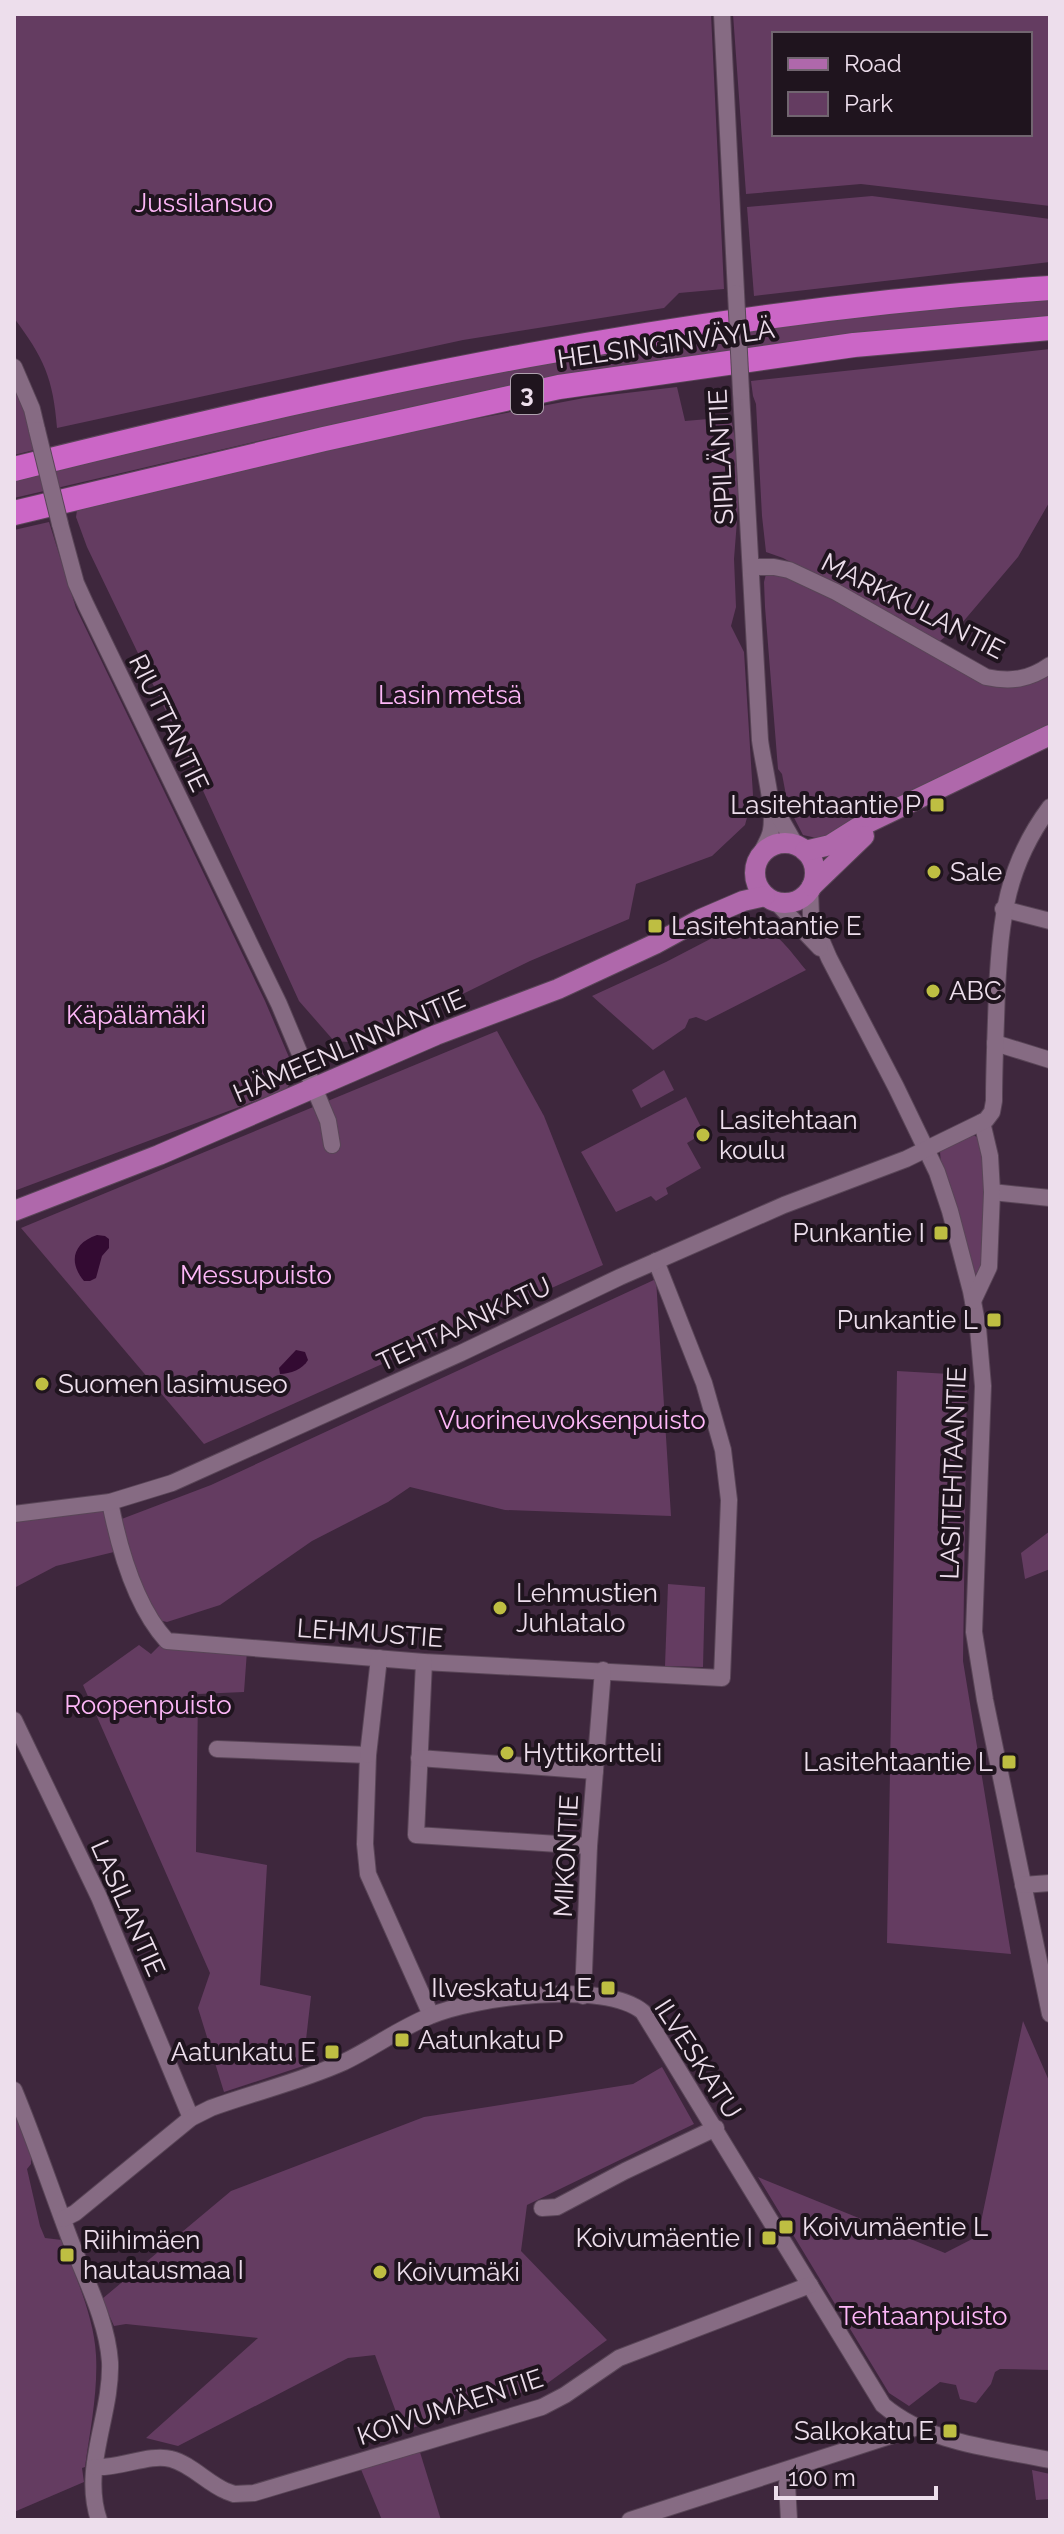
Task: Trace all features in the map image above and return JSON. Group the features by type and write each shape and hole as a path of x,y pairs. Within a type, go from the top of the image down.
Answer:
{"highway":[{"name":"HELSINGINVÄYLÄ","path":"14,469 307,399 544,352 867,303 1050,288"},
{"name":"HELSINGINVÄYLÄ","path":"14,513 559,387 854,345 1050,328"}],"main road":[{"path":"888,815 841,855 796,901 771,900 756,882 758,861 776,844 800,848 830,845 857,828 1050,735"},
{"path":"800,848 810,857 815,869 811,888"},
{"name":"HÄMEENLINNANTIE","path":"701,919 736,889 758,861"},
{"name":"HÄMEENLINNANTIE","path":"14,1211 159,1155 436,1035 558,989 743,901 771,900"}],"street":[{"name":"SIPILÄNTIE","path":"722,14 760,740 772,829 758,861"},
{"name":"RIUTTANTIE","path":"14,367 32,409 76,583 279,1004 328,1121 332,1145"},
{"name":"MARKKULANTIE","path":"751,567 789,570 947,653 986,677 1012,681 1050,665"},
{"name":"SIPILÄNTIE","path":"770,801 800,848"},
{"path":"973,1301 989,1267 992,1192 990,1156 982,1122 989,1117 994,1101 1003,909 1024,847 1050,807"},
{"name":"LASITEHTAANTIE","path":"811,888 811,916 829,958 926,1148 950,1211 973,1301 983,1386 974,1632 985,1700 1050,2014"},
{"name":"LASITEHTAANTIE","path":"771,900 829,958"},
{"path":"1003,909 1050,921"},
{"path":"995,1043 1050,1060"},
{"name":"TEHTAANKATU","path":"14,1514 110,1502 172,1483 656,1261 784,1205 906,1159 982,1122"},
{"path":"992,1192 1050,1198"},
{"name":"LEHMUSTIE","path":"110,1502 135,1586 156,1628 167,1641 424,1662 722,1678 728,1535 727,1478 720,1437 699,1371 656,1261"},
{"path":"379,1658 368,1755 365,1844 368,1874 431,2015"},
{"path":"424,1662 416,1835 589,1846"},
{"name":"MIKONTIE","path":"583,1996 589,1846 603,1670"},
{"name":"LASILANTIE","path":"14,1720 99,1897 191,2118"},
{"path":"217,1749 368,1755"},
{"path":"419,1758 595,1771"},
{"path":"1023,1885 1050,1883"},
{"name":"ILVESKATU","path":"63,2219 75,2213 191,2118 221,2104 344,2062 431,2015 477,2002 542,1995 626,2001 643,2012 883,2405 915,2428 936,2436 1050,2460"},
{"path":"14,2090 95,2305 108,2350 110,2372 93,2493 99,2520"},
{"path":"542,2208 557,2207 716,2128"},
{"name":"KOIVUMÄENTIE","path":"95,2467 114,2467 156,2458 172,2459 226,2491 234,2494 254,2493 542,2407 619,2358 810,2285"},
{"path":"630,2520 915,2428"},
{"path":"789,2470 789,2520"}],"green space":[{"name":"Jussilansuo","path":"14,14 711,14 724,289 679,293 664,308 463,340 57,428 53,395 45,369 14,318"},
{"path":"733,14 1050,14 1050,206 861,184 746,194"},
{"path":"872,196 1050,219 1050,262 754,296 747,207"},
{"path":"1050,299 1050,318 880,332 724,351 541,380 275,437 14,498 14,476 287,412 416,386 596,354 777,327"},
{"path":"1050,349 1050,501 1018,557 962,623 940,641 766,552 756,404 751,381"},
{"path":"14,384 25,410 34,450 14,455"},
{"name":"Lasin metsä","path":"677,387 685,421 720,418 732,423 741,470 734,559 736,607 731,626 744,652 753,795 745,825 712,856 636,884 629,919 530,961 363,1043 334,1041 299,1001 184,749 87,547 76,517 77,510 339,445 584,398"},
{"name":"Käpälämäki","path":"49,522 76,608 265,1001 297,1076 285,1090 14,1191 14,530"},
{"path":"786,573 932,650 1023,683 1050,663 1050,725 910,792 821,839 803,835 788,806 782,774 778,769 765,607 766,574"},
{"path":"741,923 762,927 770,932 806,970 706,1021 696,1017 689,1019 685,1028 653,1050 592,996 666,962"},
{"name":"Messupuisto","path":"497,1031 544,1116 603,1265 204,1444 21,1228"},
{"path":"664,1070 674,1090 641,1108 632,1090"},
{"path":"686,1097 704,1133 687,1143 701,1168 666,1188 668,1194 656,1201 651,1196 616,1212 581,1152"},
{"path":"971,1134 979,1138 984,1146 987,1206 980,1276 975,1274 940,1152 950,1142"},
{"name":"Vuorineuvoksenpuisto","path":"656,1279 671,1516 505,1510 410,1487 388,1502 312,1541 220,1605 167,1622 158,1620 130,1560 119,1520 211,1485"},
{"path":"897,1371 967,1375 963,1661 1011,1954 887,1943"},
{"path":"102,1507 114,1552 56,1566 14,1588 14,1518"},
{"path":"1050,1531 1050,1569 1025,1579 1021,1553"},
{"path":"668,1584 705,1587 703,1667 665,1666"},
{"name":"Roopenpuisto","path":"162,1643 247,1651 244,1692 198,1694 196,1852 267,1865 260,1985 311,1996 303,2066 224,2092 198,2008 210,1973 83,1685 139,1645 151,1654"},
{"name":"Tehtaanpuisto","path":"1023,2021 1050,2083 1050,2370 1000,2369 976,2403 960,2399 956,2385 940,2382 909,2406 889,2393 758,2177 945,2253 978,2236"},
{"path":"662,2067 694,2124 527,2205 521,2251 607,2340 545,2385 403,2431 375,2355 348,2358 178,2446 146,2438 258,2338 126,2324 114,2326 102,2299 231,2191 424,2117 633,2084"},
{"path":"14,2109 31,2156 27,2169 40,2226 45,2238 62,2240 88,2311 96,2369 95,2397 85,2467 82,2468 84,2482 14,2512"},
{"path":"419,2449 441,2520 382,2520 360,2467"},
{"path":"1032,2470 1050,2474 1050,2499 1036,2500"}],"shaded area":[{"path":"97,1235 109,1239 109,1248 102,1256 96,1278 84,1281 76,1267 76,1254 83,1243"},
{"path":"296,1350 305,1352 308,1360 296,1370 280,1374 279,1368"}],"place":[{"name":"Lasitehtaantie P","path":"937,805"},
{"name":"Sale","path":"934,872"},
{"name":"Lasitehtaantie E","path":"655,926"},
{"name":"ABC","path":"933,991"},
{"name":"Lasitehtaan koulu","path":"703,1135"},
{"name":"Punkantie I","path":"941,1233"},
{"name":"Punkantie L","path":"994,1320"},
{"name":"Suomen lasimuseo","path":"42,1384"},
{"name":"Lehmustien Juhlatalo","path":"500,1608"},
{"name":"Hyttikortteli","path":"507,1753"},
{"name":"Lasitehtaantie L","path":"1009,1762"},
{"name":"Ilveskatu 14 E","path":"608,1988"},
{"name":"Aatunkatu P","path":"402,2040"},
{"name":"Aatunkatu E","path":"332,2052"},
{"name":"Koivumäentie L","path":"786,2227"},
{"name":"Koivumäentie I","path":"769,2238"},
{"name":"Riihimäen hautausmaa I","path":"67,2255"},
{"name":"Koivumäki","path":"380,2272"},
{"name":"Salkokatu E","path":"950,2431"}]}
